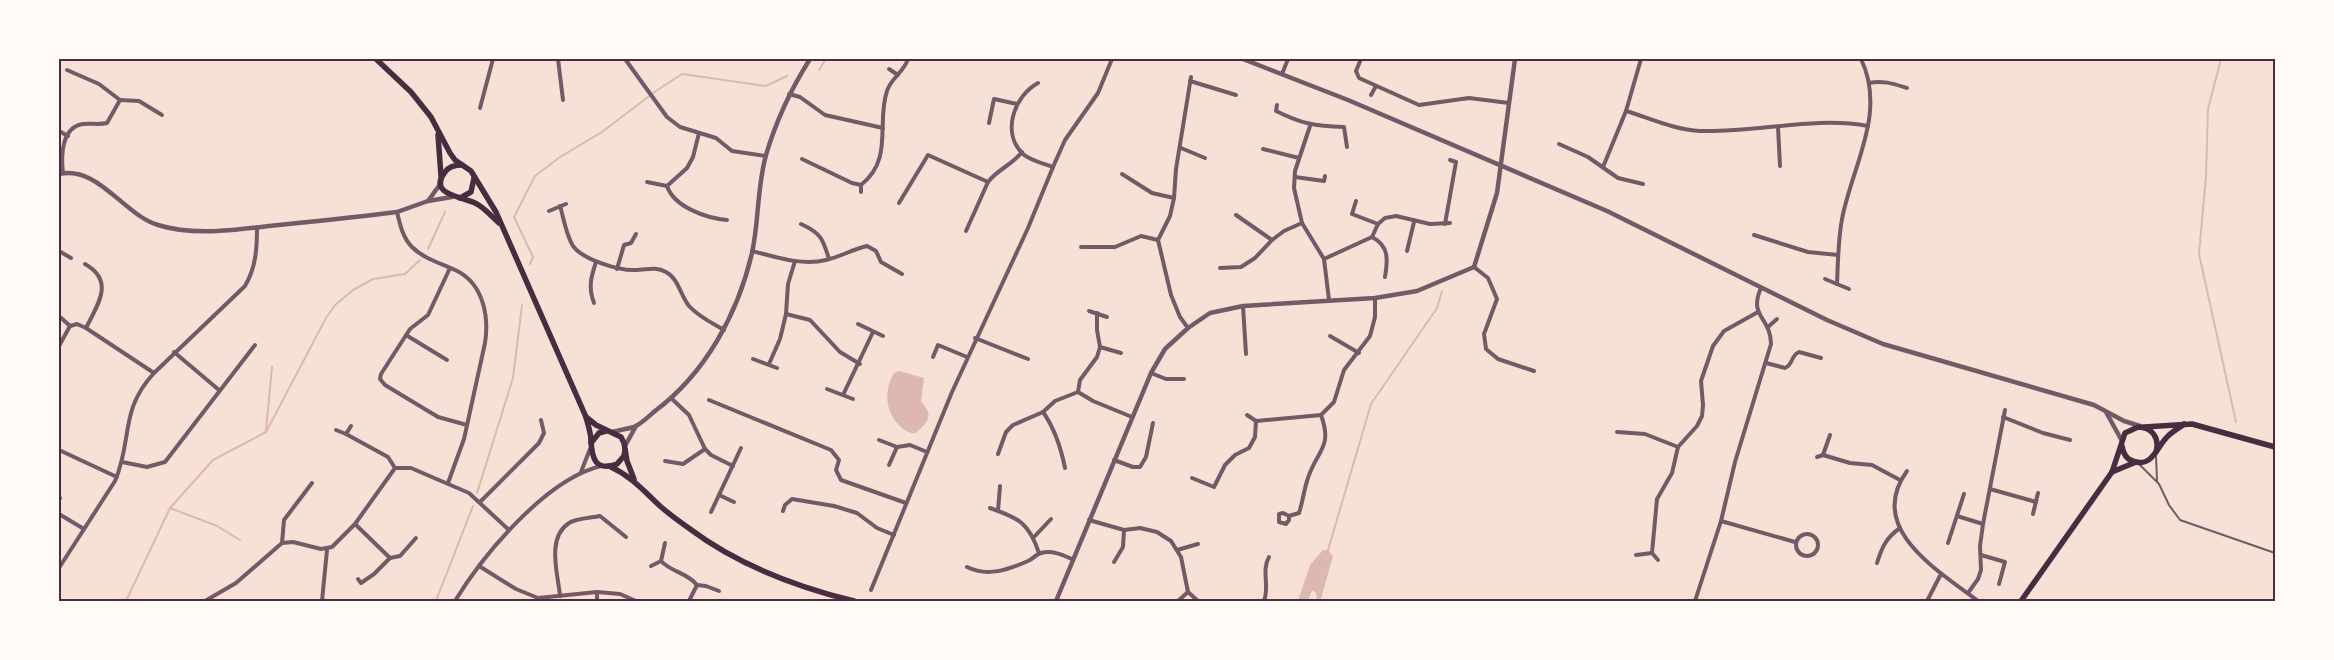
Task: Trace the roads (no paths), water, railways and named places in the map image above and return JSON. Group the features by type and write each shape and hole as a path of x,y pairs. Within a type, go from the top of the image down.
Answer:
{"main road":[{"path":"376,59 411,92 431,117 455,160 471,171 496,212 586,417 595,462 634,479 661,507 717,548 750,565 794,582 854,601"},
{"path":"438,130 443,189 452,197 476,203 500,224"},
{"path":"441,180 451,166 462,165"},
{"path":"460,198 471,192 475,182 474,176"},
{"path":"586,417 621,437 634,479"},
{"path":"2112,472 2149,460 2167,436 2184,424"},
{"path":"2021,601 2112,472 2128,431 2142,427 2184,424 2209,427 2275,447"},
{"path":"2142,427 2150,430 2157,439 2156,452"},
{"path":"591,446 599,433 609,431"},
{"path":"2122,443 2125,456 2136,463"},
{"path":"606,466 620,461 625,448"}],"street":[{"path":"480,108 493,59"},
{"path":"558,59 563,100"},
{"path":"625,59 667,118 680,127 716,138 732,151 766,156"},
{"path":"625,448 636,426 672,398 710,353 724,330 740,294 752,252 758,196 766,156 789,94 810,59"},
{"path":"861,192 861,185 868,179 882,152 887,89 906,66 908,59"},
{"path":"871,590 975,338 1028,228 1052,166 1065,140 1098,93 1112,59"},
{"path":"1243,59 1502,165 1611,213 1827,320 1883,344 2089,403 2142,427"},
{"path":"1282,74 1288,59"},
{"path":"1361,59 1356,75 1419,105 1469,98 1509,103"},
{"path":"1474,267 1496,193 1502,165 1515,59"},
{"path":"1603,167 1626,111 1641,59"},
{"path":"1837,284 1842,218 1868,126 1871,107 1869,83 1861,59"},
{"path":"67,70 99,84 120,100 139,101 162,115"},
{"path":"889,70 898,75"},
{"path":"1188,328 1180,317 1171,294 1158,240 1170,216 1174,198 1176,169 1191,79 1236,95"},
{"path":"1869,83 1877,81 1889,82 1907,88"},
{"path":"1038,84 1028,90 1017,104 1012,129 1022,152 1030,158 1052,166"},
{"path":"1372,95 1376,86"},
{"path":"789,94 800,97 825,115 884,128"},
{"path":"989,123 994,99 1017,104"},
{"path":"120,100 107,123 78,125 68,136 62,149 61,174 76,174 92,180 146,220 157,225 193,232 257,227 397,212 428,201 452,197"},
{"path":"1277,105 1276,111 1310,126 1344,127 1347,147"},
{"path":"1626,111 1693,130 1844,123 1868,126"},
{"path":"1310,126 1294,177 1294,188 1302,223 1324,259 1329,300"},
{"path":"1778,127 1780,166"},
{"path":"59,131 68,136"},
{"path":"667,186 687,168 693,158 698,134"},
{"path":"1559,144 1588,157 1618,178 1643,184"},
{"path":"1181,148 1205,158"},
{"path":"1263,149 1299,158"},
{"path":"966,231 988,182 995,172 1013,163 1022,152"},
{"path":"899,203 928,155 988,182"},
{"path":"802,159 852,183 861,185"},
{"path":"1445,224 1456,162 1450,160"},
{"path":"1122,174 1152,193 1174,198"},
{"path":"1294,177 1324,181 1325,176"},
{"path":"428,201 441,180"},
{"path":"647,182 667,186"},
{"path":"667,186 675,201 713,219 727,220"},
{"path":"1356,201 1352,214 1378,224"},
{"path":"549,211 566,204"},
{"path":"560,206 570,240 575,249 596,262 617,269 636,270 651,267 665,271 674,277 688,304 699,315 724,330"},
{"path":"397,212 402,232 414,249 461,273 477,290 484,305 488,322 467,425 460,452 448,483"},
{"path":"1236,214 1272,240"},
{"path":"1324,259 1372,237 1378,224 1385,218 1396,216 1407,218 1414,222 1450,223"},
{"path":"1407,250 1414,222"},
{"path":"1220,268 1241,267 1255,258 1272,240 1284,231 1302,223"},
{"path":"801,224 816,231 823,241 829,259"},
{"path":"59,568 117,477 122,462 128,421 133,404 143,387 174,352 246,286 256,257 257,227"},
{"path":"617,243 624,245 632,243 636,234"},
{"path":"1754,235 1808,252 1838,255"},
{"path":"1081,247 1115,247 1141,236 1158,240"},
{"path":"1372,237 1385,247 1387,254 1385,277"},
{"path":"617,269 624,245"},
{"path":"752,252 807,262 829,259 867,246 876,251 881,262 902,274"},
{"path":"59,251 71,258"},
{"path":"769,364 780,339 786,314 788,284 795,261"},
{"path":"594,303 589,290 590,278 596,262"},
{"path":"85,264 97,272 102,285 96,307 86,328"},
{"path":"1056,601 1151,373 1165,349 1188,328 1210,313 1243,306 1376,298 1416,291 1474,267"},
{"path":"1474,267 1488,278 1497,299 1484,334 1486,349 1498,359 1534,371"},
{"path":"450,268 428,315 406,335 381,374 381,382 438,417 467,425"},
{"path":"1825,279 1850,289"},
{"path":"1695,601 1721,521 1735,462 1771,344 1768,327 1758,312 1756,299 1761,288"},
{"path":"1247,415 1256,421 1321,415 1334,402 1344,370 1360,353 1370,336 1375,317 1376,298"},
{"path":"1243,306 1246,354"},
{"path":"1089,311 1107,317"},
{"path":"1658,560 1652,553 1656,499 1672,473 1678,447 1697,426 1702,416 1701,381 1715,341 1724,331 1758,312"},
{"path":"786,314 810,320 840,352 860,364"},
{"path":"1078,392 1080,380 1097,357 1100,347 1096,330 1097,314"},
{"path":"59,316 70,326"},
{"path":"1768,327 1777,319"},
{"path":"59,346 70,326 77,324 154,373"},
{"path":"858,324 883,336"},
{"path":"843,395 860,364 873,332"},
{"path":"406,335 447,360"},
{"path":"1330,336 1360,353"},
{"path":"975,338 1028,359"},
{"path":"933,357 938,345 967,357"},
{"path":"122,462 147,467 157,466 165,462 255,346"},
{"path":"1100,347 1122,352"},
{"path":"174,352 219,390"},
{"path":"1766,363 1785,368 1789,367 1794,355 1799,352 1821,358"},
{"path":"753,359 777,368"},
{"path":"1151,373 1166,379 1184,379"},
{"path":"827,389 852,399"},
{"path":"998,454 1006,432 1013,425 1043,412 1054,401 1078,392"},
{"path":"1078,392 1093,401 1132,417"},
{"path":"672,398 689,415 705,449 711,455 733,466"},
{"path":"709,400 831,450 839,460 836,470 841,480 906,503"},
{"path":"1968,594 1980,575 1983,524 1999,450 2000,428 2005,410"},
{"path":"1043,412 1050,422 1062,453 1065,468"},
{"path":"2106,412 2122,443"},
{"path":"1289,516 1299,512 1308,477 1324,446 1327,431 1321,415"},
{"path":"2003,417 2043,433 2070,440"},
{"path":"480,502 539,443 544,433 541,420"},
{"path":"1192,478 1214,487 1230,460 1235,455 1249,448 1255,437 1256,421"},
{"path":"1114,460 1133,467 1140,467 1146,457 1153,423"},
{"path":"346,434 350,426"},
{"path":"609,431 636,426"},
{"path":"336,430 388,457 395,468"},
{"path":"1617,432 1645,434 1678,447"},
{"path":"1823,455 1830,435"},
{"path":"879,440 897,447 910,445 927,452"},
{"path":"581,472 591,446"},
{"path":"889,465 897,447"},
{"path":"711,512 741,448"},
{"path":"665,461 683,464 705,449"},
{"path":"59,450 117,477"},
{"path":"1817,457 1823,455 1850,463 1877,467 1900,480"},
{"path":"455,601 479,566 509,530 541,500 581,472 606,466"},
{"path":"395,468 411,468 469,493 509,530"},
{"path":"322,601 327,550 338,542 355,524 395,468"},
{"path":"1907,471 1897,488 1895,504 1900,528 1918,554 1941,574 1978,601"},
{"path":"282,543 284,520 312,483"},
{"path":"998,511 1000,486"},
{"path":"1990,489 2036,502"},
{"path":"2033,514 2038,493"},
{"path":"1948,543 1964,494"},
{"path":"720,495 734,502"},
{"path":"783,511 785,505 792,499 834,506 857,513 877,528 894,536"},
{"path":"990,508 1013,516 1026,526 1034,537 1039,553"},
{"path":"59,514 84,529"},
{"path":"560,596 555,545 562,529 571,522 600,516 626,537"},
{"path":"1956,516 1983,524"},
{"path":"1034,537 1051,519"},
{"path":"1089,520 1124,530 1140,528 1156,532 1171,541 1181,557 1188,592 1198,601"},
{"path":"1721,521 1796,542"},
{"path":"355,524 390,558"},
{"path":"1877,562 1884,544 1890,535 1900,528"},
{"path":"1114,562 1123,547 1124,530"},
{"path":"1810,534 1815,537 1818,547 1814,554 1802,555 1797,552 1796,542 1799,536 1810,534"},
{"path":"358,579 361,583 374,574 390,558 400,556 416,538"},
{"path":"205,601 236,584 282,543 293,542 327,550"},
{"path":"661,562 665,543"},
{"path":"1177,550 1198,544"},
{"path":"967,567 978,572 989,573 1030,561 1039,553 1056,553 1072,559"},
{"path":"1636,555 1652,553"},
{"path":"1981,555 2005,562 1999,584"},
{"path":"1264,601 1266,596 1264,564 1269,556"},
{"path":"652,566 661,562"},
{"path":"661,562 692,580 697,585 719,591"},
{"path":"479,566 516,589 538,598 597,592 620,594 636,601"},
{"path":"1927,601 1941,574"},
{"path":"689,601 697,585"},
{"path":"597,592 597,601"},
{"path":"1178,601 1188,592"}],"lane":[{"path":"2156,452 2157,481 2168,505 2180,520 2186,524 2275,553"},
{"path":"2136,463 2157,481"}],"waterway":[{"path":"819,70 826,59"},
{"path":"2221,59 2208,109 2206,176 2199,254 2236,422"},
{"path":"530,264 533,257 514,217 535,176 560,157 602,132 682,74 766,86 787,76"},
{"path":"428,249 445,212"},
{"path":"126,601 170,508 213,460 266,432 326,318 335,305 353,290 373,279 405,274 420,260"},
{"path":"1328,550 1371,404 1437,308 1442,291"},
{"path":"477,493 513,378 522,305"},
{"path":"266,430 272,367"},
{"path":"436,601 473,506"},
{"path":"170,508 217,526 240,540"}]}
